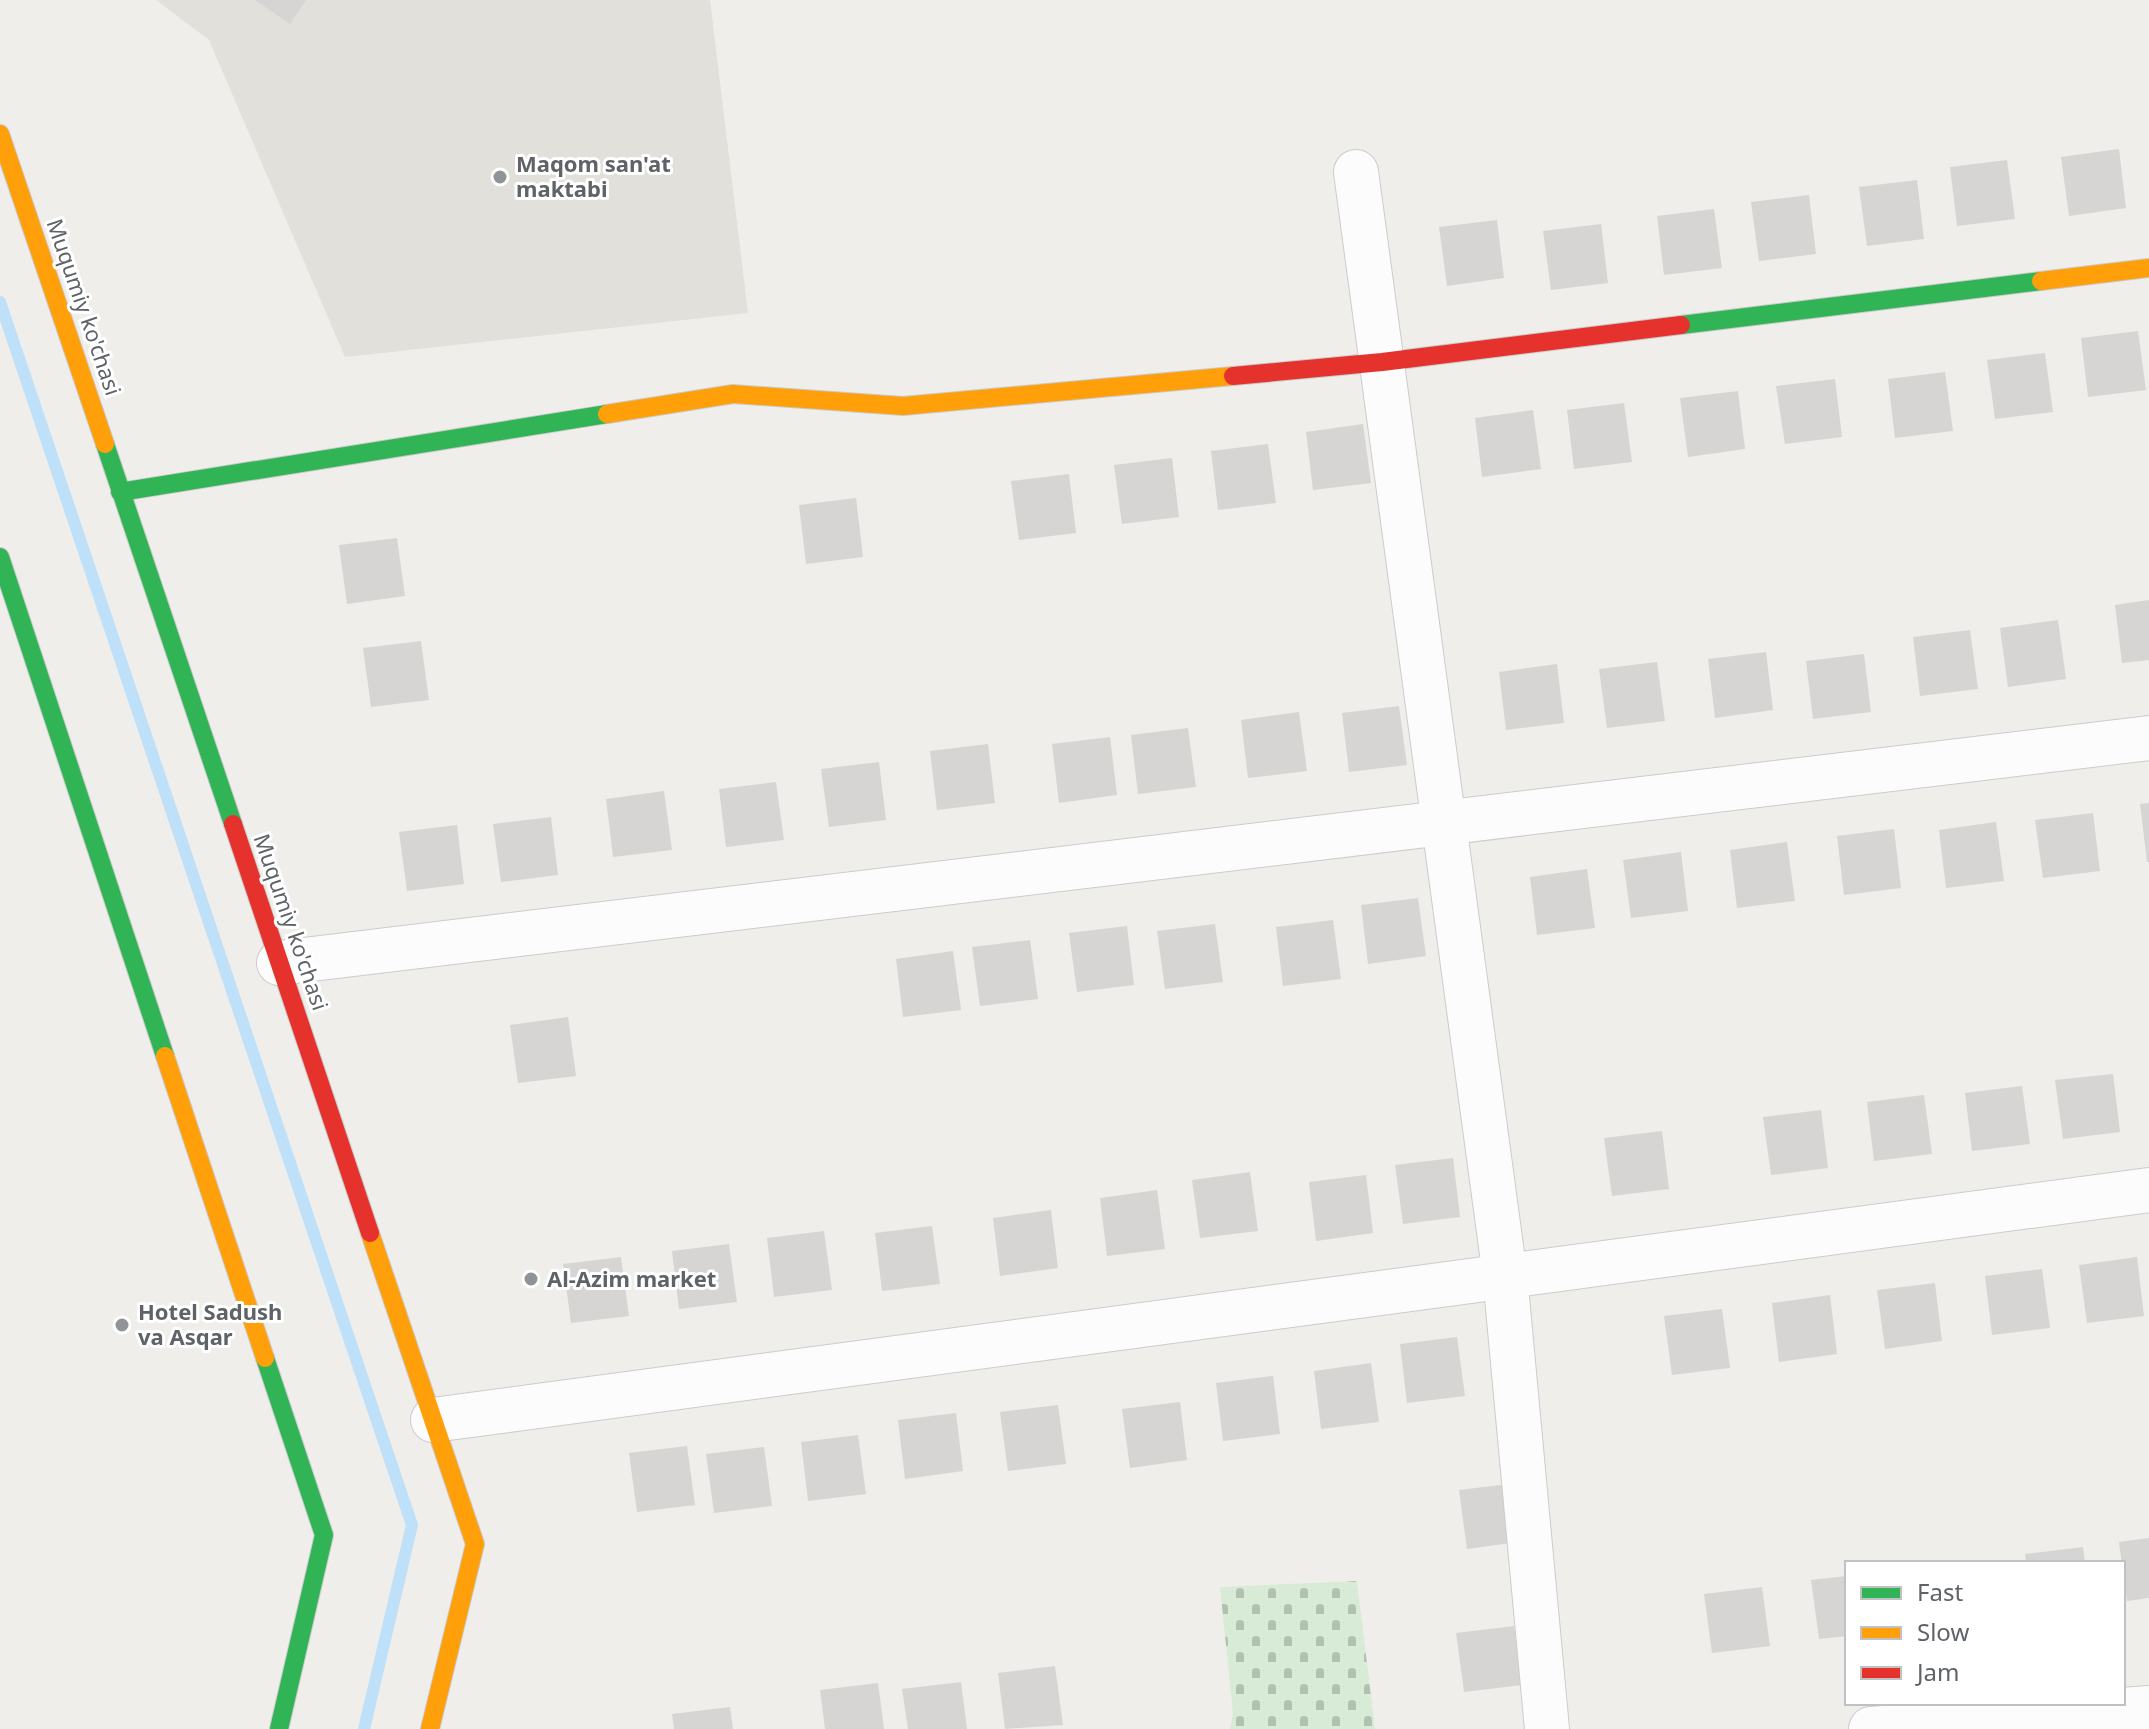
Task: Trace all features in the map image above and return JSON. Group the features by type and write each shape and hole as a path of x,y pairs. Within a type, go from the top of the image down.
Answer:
{"main road":[{"name":"Muqumiy ko'chasi","path":"0,134 475,1544 430,1729"},
{"path":"120,492 733,394 903,406 1382,362 2149,268"},
{"path":"0,557 324,1535 279,1729"}],"street":[{"path":"1356,172 1505,1276 1547,1729"},
{"path":"279,963 2149,738"},
{"path":"433,1420 2149,1190"},
{"path":"1871,1729 2149,1708"}],"shaded area":[{"name":"Maqom san'at maktabi","path":"156,0 710,0 748,313 345,357 209,40"}],"green space":[{"path":"1357,1581 1375,1729 1230,1729 1233,1713 1220,1587"}],"building":[{"path":"255,0 306,0 290,24"},
{"path":"2119,149 2126,208 2069,216 2061,157"},
{"path":"2007,160 2015,219 1957,226 1950,167"},
{"path":"1917,180 1924,239 1867,246 1859,187"},
{"path":"1809,195 1816,254 1759,261 1751,202"},
{"path":"1714,209 1722,268 1664,275 1657,216"},
{"path":"1497,220 1504,278 1447,286 1439,227"},
{"path":"1601,224 1608,283 1551,290 1543,231"},
{"path":"2138,331 2146,390 2088,397 2081,338"},
{"path":"2045,353 2053,412 1995,419 1987,360"},
{"path":"1945,372 1953,431 1895,438 1888,379"},
{"path":"1835,379 1842,437 1785,444 1776,386"},
{"path":"1738,391 1745,449 1688,457 1680,398"},
{"path":"1624,403 1632,462 1574,469 1567,410"},
{"path":"1533,410 1541,469 1482,477 1475,418"},
{"path":"1363,424 1371,483 1313,490 1306,432"},
{"path":"1268,444 1276,503 1218,510 1211,451"},
{"path":"1172,458 1179,517 1122,524 1114,465"},
{"path":"1069,474 1076,533 1019,540 1011,481"},
{"path":"856,498 863,557 806,564 799,505"},
{"path":"397,538 405,596 347,604 339,545"},
{"path":"2149,600 2149,660 2122,663 2115,605"},
{"path":"2058,620 2066,679 2008,687 2000,628"},
{"path":"1970,630 1978,689 1920,696 1913,637"},
{"path":"421,641 429,700 371,707 363,648"},
{"path":"1766,652 1773,710 1715,718 1708,659"},
{"path":"1864,654 1871,712 1813,719 1806,661"},
{"path":"1657,662 1665,721 1607,728 1599,669"},
{"path":"1557,664 1564,723 1506,730 1499,672"},
{"path":"1399,706 1407,765 1349,772 1342,713"},
{"path":"1299,712 1307,771 1248,778 1241,720"},
{"path":"1188,728 1196,787 1138,794 1131,735"},
{"path":"1110,737 1117,795 1059,803 1052,744"},
{"path":"988,744 995,803 937,810 930,751"},
{"path":"879,762 886,820 829,827 821,769"},
{"path":"776,782 784,840 726,847 719,789"},
{"path":"664,791 672,850 613,857 606,799"},
{"path":"2149,803 2149,862 2147,862 2140,804"},
{"path":"2093,813 2100,871 2043,878 2035,820"},
{"path":"551,817 558,875 501,882 493,824"},
{"path":"1996,822 2004,881 1946,888 1939,830"},
{"path":"457,825 464,884 407,891 399,832"},
{"path":"1894,829 1901,888 1844,895 1837,836"},
{"path":"1787,842 1795,901 1737,908 1730,850"},
{"path":"1681,852 1688,911 1631,918 1623,860"},
{"path":"1587,869 1595,928 1537,935 1530,877"},
{"path":"1418,898 1426,956 1368,964 1361,905"},
{"path":"1333,920 1341,979 1283,986 1276,927"},
{"path":"1215,924 1223,982 1165,989 1157,931"},
{"path":"1127,926 1134,985 1077,992 1069,933"},
{"path":"1030,940 1038,999 980,1006 972,947"},
{"path":"953,951 961,1010 903,1017 896,959"},
{"path":"568,1017 576,1076 518,1083 510,1025"},
{"path":"2113,1074 2120,1132 2063,1139 2055,1080"},
{"path":"2022,1086 2030,1144 1972,1151 1965,1093"},
{"path":"1924,1095 1932,1154 1874,1161 1867,1102"},
{"path":"1821,1110 1828,1168 1771,1175 1763,1117"},
{"path":"1662,1131 1669,1189 1612,1196 1604,1138"},
{"path":"1453,1158 1460,1217 1403,1224 1395,1165"},
{"path":"1250,1172 1258,1231 1200,1238 1192,1180"},
{"path":"1366,1175 1373,1233 1316,1241 1309,1182"},
{"path":"1157,1190 1165,1249 1107,1256 1100,1198"},
{"path":"1051,1210 1058,1268 1000,1276 993,1218"},
{"path":"932,1226 940,1284 882,1291 875,1233"},
{"path":"824,1231 832,1290 774,1297 767,1238"},
{"path":"729,1244 737,1302 679,1309 672,1251"},
{"path":"621,1257 629,1316 571,1323 563,1264"},
{"path":"2137,1257 2144,1316 2087,1323 2079,1265"},
{"path":"2042,1269 2050,1328 1992,1335 1985,1276"},
{"path":"1935,1283 1942,1341 1885,1349 1877,1290"},
{"path":"1830,1295 1837,1354 1779,1362 1772,1303"},
{"path":"1722,1309 1730,1368 1672,1375 1664,1316"},
{"path":"1457,1337 1465,1396 1407,1403 1400,1344"},
{"path":"1371,1363 1379,1422 1321,1429 1314,1371"},
{"path":"1273,1376 1280,1434 1223,1441 1216,1383"},
{"path":"1180,1402 1187,1460 1130,1468 1122,1409"},
{"path":"1058,1405 1066,1464 1008,1471 1000,1412"},
{"path":"956,1413 963,1471 905,1479 898,1420"},
{"path":"858,1435 866,1494 808,1501 801,1442"},
{"path":"687,1446 695,1505 637,1512 629,1453"},
{"path":"764,1447 772,1506 714,1513 706,1454"},
{"path":"1517,1483 1525,1541 1467,1549 1459,1490"},
{"path":"2149,1538 2149,1598 2127,1601 2125,1561 2122,1561 2119,1542"},
{"path":"2083,1547 2085,1561 2026,1561 2025,1554"},
{"path":"1845,1576 1845,1636 1819,1639 1811,1580"},
{"path":"1762,1587 1770,1646 1712,1653 1704,1594"},
{"path":"1514,1626 1522,1685 1464,1692 1456,1633"},
{"path":"1055,1666 1063,1725 1005,1729 998,1673"},
{"path":"961,1682 967,1729 908,1729 902,1689"},
{"path":"878,1683 884,1729 825,1729 820,1690"},
{"path":"730,1707 733,1729 674,1729 672,1714"}],"waterway":[{"path":"0,302 412,1525 364,1729"}],"traffic: fast":[{"path":"1681,325 2041,281"},
{"path":"120,492 607,414"},
{"path":"105,444 233,824"},
{"path":"0,557 165,1056"},
{"path":"265,1358 324,1535 279,1729"}],"traffic: slow":[{"path":"0,134 105,444"},
{"path":"2041,281 2149,268"},
{"path":"607,414 733,394 903,406 1233,376"},
{"path":"165,1056 265,1358"},
{"path":"370,1233 475,1544 430,1729"}],"traffic: jam":[{"path":"1233,376 1382,362 1681,325"},
{"path":"233,824 370,1233"}],"place":[{"name":"Maqom san'at maktabi","path":"500,177"},
{"name":"Al-Azim market","path":"531,1279"},
{"name":"Hotel Sadush va Asqar","path":"122,1325"}]}
